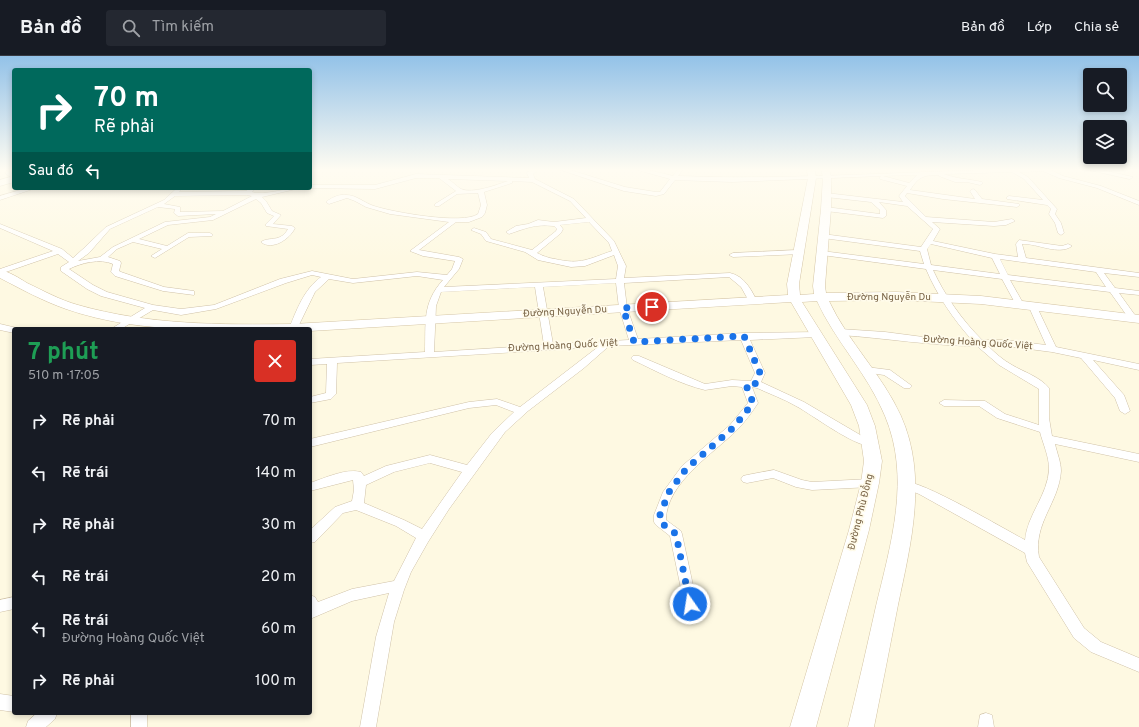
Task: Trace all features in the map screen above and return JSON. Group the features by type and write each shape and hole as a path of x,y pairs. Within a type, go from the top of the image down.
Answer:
{"main road":[{"path":"794,298 793,284 798,252 812,200"},
{"path":"826,202 819,286 820,297 840,332 889,407 899,430 907,462 908,485 901,544 861,727"},
{"name":"Đường Nguyễn Du","path":"0,272 44,295 72,306 129,320 205,327"},
{"name":"Đường Nguyễn Du","path":"312,328 431,319 794,298 896,296 944,297 1032,305 1136,319"},
{"name":"Đường Phù Đổng","path":"794,298 859,405 867,426 871,443 872,461 870,483 859,530 803,727"}],"street":[{"path":"165,200 158,205 108,228 86,251 64,269 90,287 104,294 152,307 181,312 204,310 223,305 283,281 306,274 315,273 353,281 417,274 448,278"},
{"path":"102,259 114,248 167,223 208,219 248,200"},
{"path":"262,200 269,212 278,215 268,225 292,228 291,231 279,242 264,242"},
{"path":"329,202 333,200"},
{"path":"359,200 374,207 404,214 454,220 476,218 481,215 484,211 484,200"},
{"path":"437,205 444,200"},
{"path":"572,200 612,242 622,266 620,281 623,308 634,342"},
{"path":"826,202 866,200"},
{"path":"826,202 884,216 883,210 873,200"},
{"path":"875,200 910,206"},
{"path":"904,200 937,229 923,249"},
{"path":"975,200 1017,205"},
{"path":"1030,200 1049,203"},
{"path":"1047,200 1054,209 1052,214 1058,223 1061,233"},
{"path":"158,205 178,208 178,214 225,212"},
{"path":"924,219 991,224 1005,224 1012,221"},
{"path":"430,354 431,319 434,295 455,270 459,259 423,254 414,250 451,224 454,220"},
{"path":"508,232 518,227 529,226 538,222 556,224 590,220"},
{"path":"534,252 559,232 560,229 556,224"},
{"path":"1,227 59,251 73,262 102,259 110,260 117,263 115,267 118,274 163,290 191,293"},
{"path":"474,230 484,233 488,240 534,252 541,258 571,265 582,264 616,252"},
{"path":"155,256 188,235 210,235"},
{"path":"824,236 923,249"},
{"path":"133,240 168,248"},
{"path":"1023,261 1019,244 1021,241 1062,248 1068,246"},
{"path":"929,242 1023,261 1139,275"},
{"path":"923,249 928,267 944,297 974,339 1002,363 1044,388 1047,434 1055,475 1032,533 1029,549 1032,558 1043,578 1079,633 1096,647 1139,665"},
{"path":"0,272 59,251"},
{"path":"733,256 798,252"},
{"path":"822,253 1139,293"},
{"path":"995,256 1018,304"},
{"path":"1098,270 1136,319"},
{"path":"439,290 730,275 736,276 753,301"},
{"path":"294,327 314,287 320,280 328,276"},
{"path":"539,285 542,313 549,347"},
{"path":"1032,305 1052,349"},
{"path":"118,327 152,307"},
{"path":"0,327 12,330"},
{"name":"Đường Hoàng Quốc Việt","path":"840,332 885,335 946,343 1006,343 1052,349 1139,367"},
{"name":"Đường Hoàng Quốc Việt","path":"312,362 634,342 816,334"},
{"path":"690,604 676,534 660,522 660,515 669,492 686,469 734,427 746,411 752,406 751,385 760,373 744,336"},
{"path":"368,727 385,633 398,586 446,503 487,445 505,426 522,411 575,371 606,344"},
{"path":"1085,356 1120,396 1125,411"},
{"path":"636,358 692,383 705,387 732,384 751,385 800,404 858,439 871,443"},
{"path":"312,400 327,397 331,394 332,361"},
{"path":"866,370 887,372 907,386"},
{"path":"312,443 470,405 497,402 522,411"},
{"path":"944,403 981,403 1001,416 1047,434 1139,458"},
{"path":"360,483 390,470 430,459 470,470"},
{"path":"747,479 765,474 774,474 800,484 812,486 870,483"},
{"path":"312,486 354,475 358,476 360,483 360,498 357,505"},
{"path":"908,485 923,491 1029,549"},
{"path":"312,536 339,510 348,506 357,505 400,523 425,537"},
{"path":"312,608 366,590 398,586"},
{"path":"0,606 12,603"},
{"path":"0,702 12,704"},
{"path":"34,727 47,715"},
{"path":"139,715 139,727"}],"route":[{"path":"652,307 623,308 634,342 744,336 760,373 755,384 746,385 753,403 752,406 746,411 734,427 686,469 669,492 660,515 660,522 676,534 690,604"}]}
